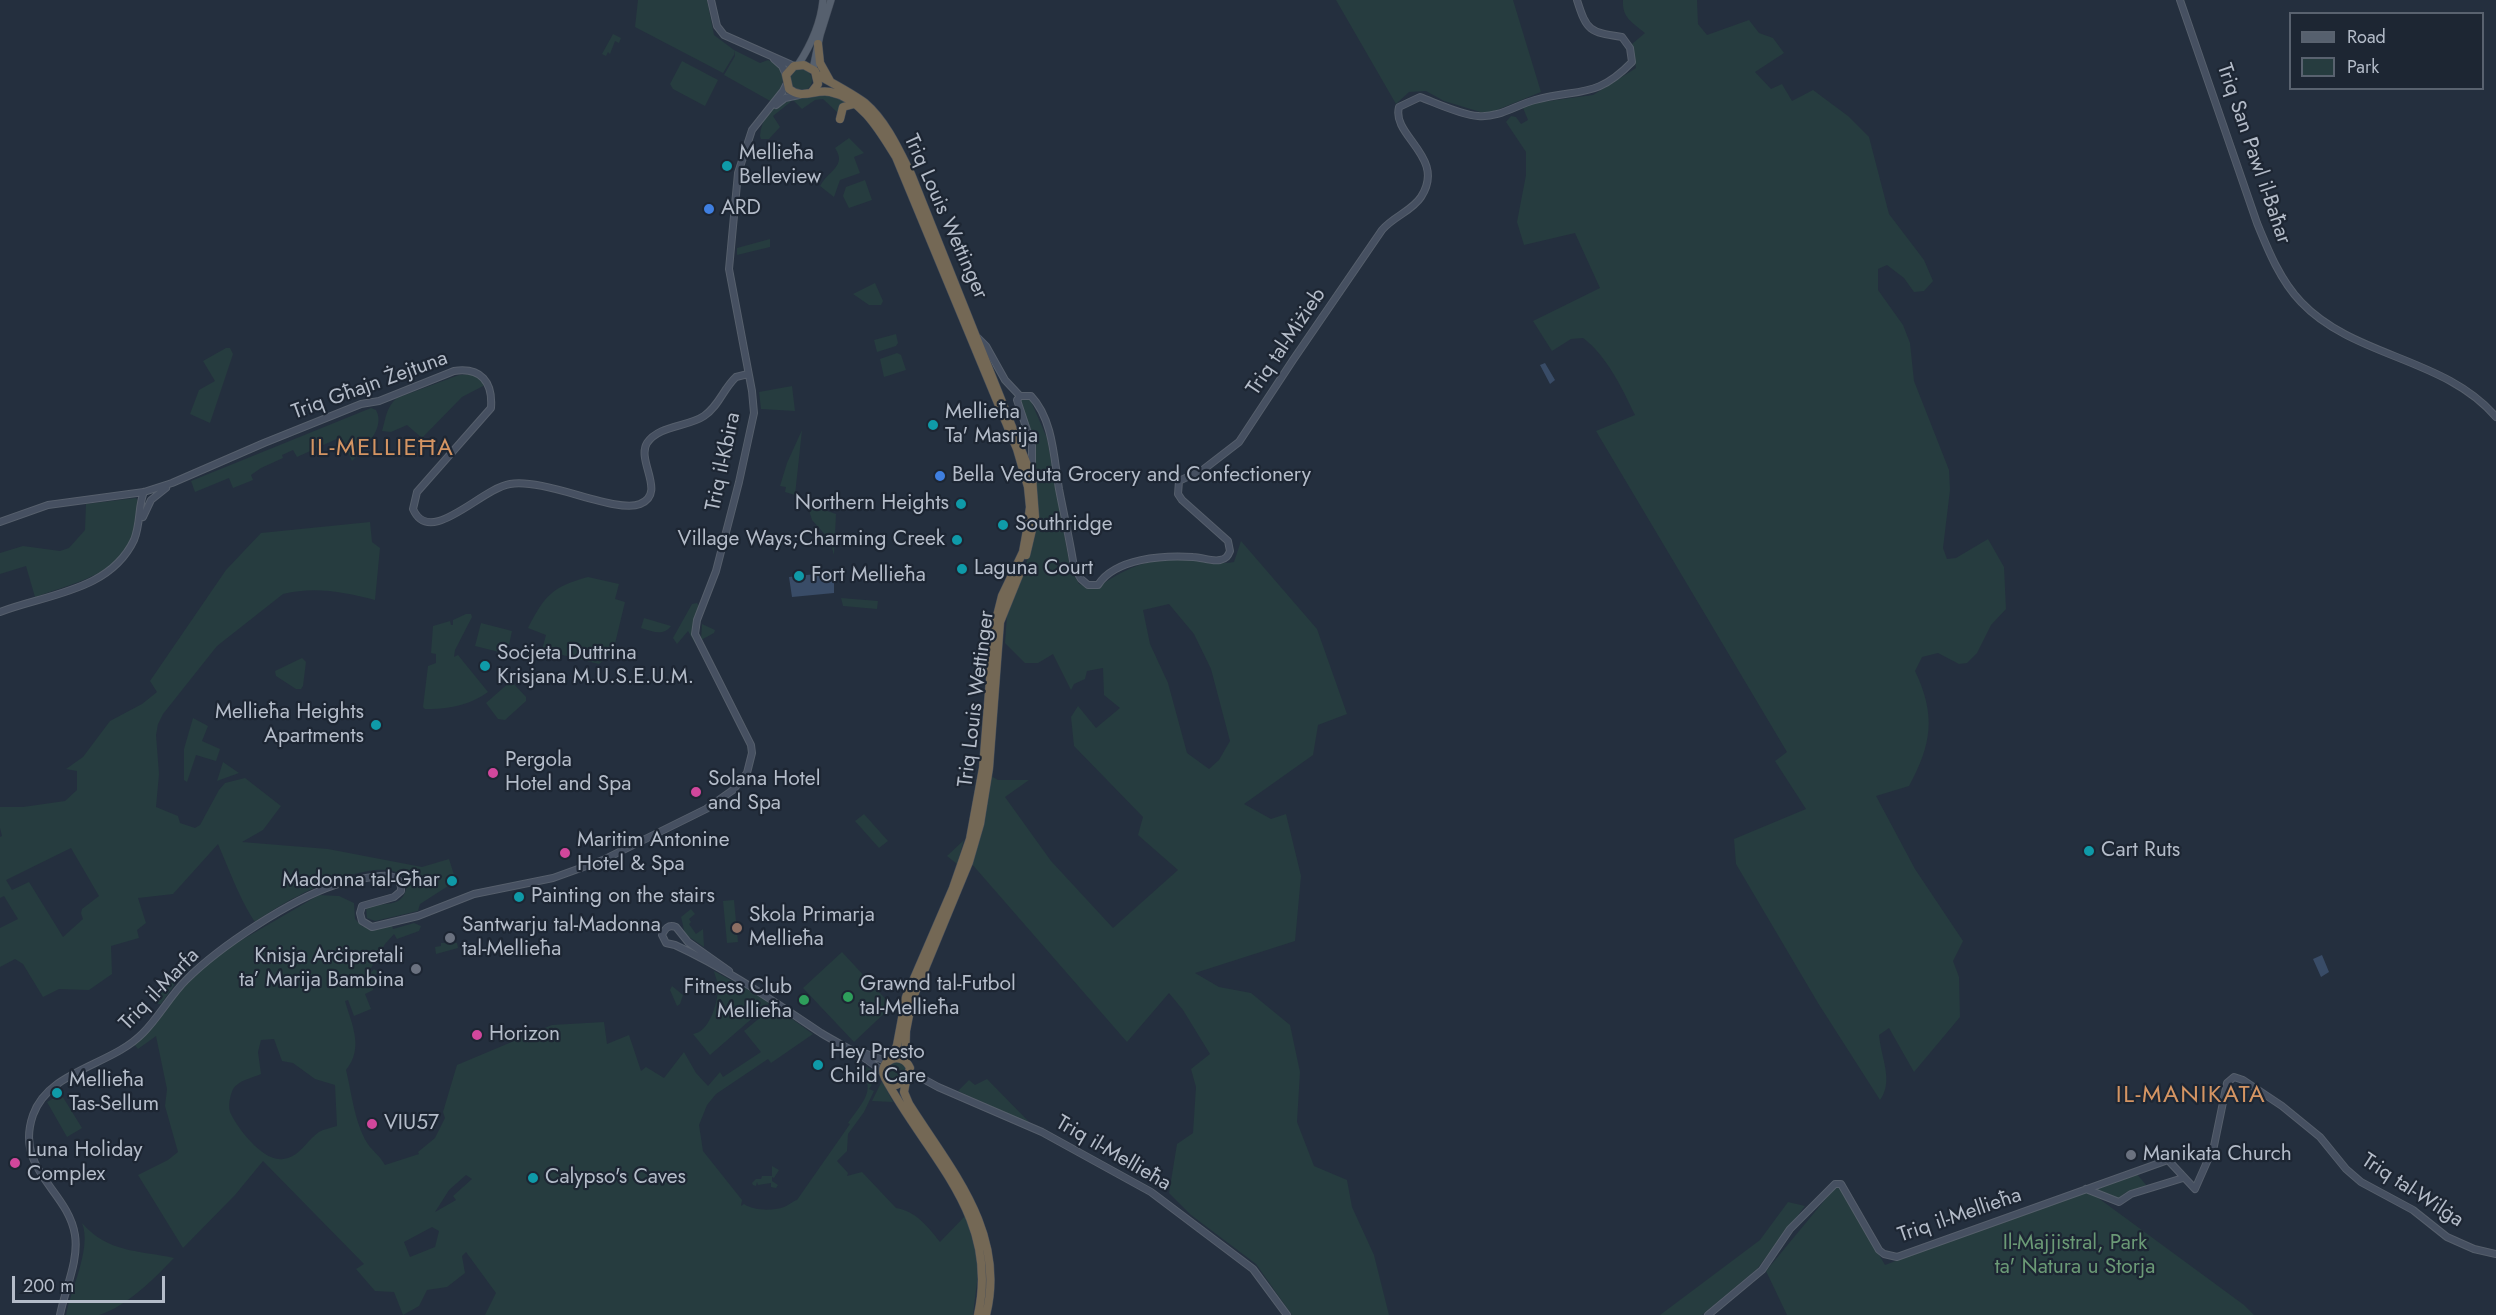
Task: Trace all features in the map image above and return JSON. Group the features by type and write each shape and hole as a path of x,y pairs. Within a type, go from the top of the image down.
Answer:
{"highway":[{"path":"818,44 820,63 830,82"},
{"path":"796,65 815,71 818,84 811,93 799,94 789,88 786,79 796,65"},
{"name":"Triq Louis Wettinger","path":"815,71 864,103 875,114 902,154 1032,477 1035,517 1031,541 1000,622 989,768 980,824 969,862 912,1000 906,1031 906,1062"},
{"name":"Triq Louis Wettinger","path":"811,93 831,92 854,104 866,113 884,136 905,176 1017,449 1026,477 1030,507 1023,552 1002,596 994,628 983,768 970,839 953,888 906,997 897,1045 891,1059"},
{"path":"840,119 843,107 854,104"},
{"path":"978,1315 982,1257 968,1209 887,1081 884,1067 891,1059 906,1062 907,1079 904,1092 909,1104 964,1187 982,1225 990,1268 986,1315"},
{"path":"887,1081 896,1084 907,1079"}],"main road":[{"path":"711,0 720,31 729,38 796,65 815,35 824,0"},
{"path":"815,71 818,44 831,0"},
{"name":"Triq tal-Miżieb","path":"1032,477 1032,445 1017,400 1024,394 1035,400 1046,426 1056,462 1074,567 1081,579 1088,585 1098,585 1104,576 1114,569 1143,561 1190,556 1218,561 1225,558 1230,551 1228,542 1182,500 1178,494 1179,482 1204,469 1239,442 1382,230 1391,220 1410,209 1422,196 1427,170 1420,150 1399,122 1397,115 1399,107 1420,97 1478,116 1500,114 1534,100 1591,91 1617,78 1632,62 1630,48 1622,37 1596,33 1584,22 1577,0"},
{"name":"Triq San Pawl il-Baħar","path":"2180,0 2257,222 2271,257 2296,298 2322,321 2352,338 2460,386 2477,398 2496,417"},
{"path":"769,56 782,66 786,79"},
{"name":"Triq il-Kbira","path":"418,916 465,896 553,878 603,860 706,809 733,790 747,773 752,753 751,745 695,634 697,620 713,580 754,413 729,269 738,173 752,130 783,91 786,79"},
{"name":"Triq il-Kbira","path":"751,137 759,124 779,102 799,94"},
{"name":"Triq tal-Miżieb","path":"977,337 986,346 1005,380 1020,396"},
{"name":"Triq Għajn Żejtuna","path":"0,522 48,505 147,491 172,483 361,404 379,401 454,371 466,369 487,381 491,408 417,492 413,509 421,521 427,524 442,522 489,492 509,484 543,485 624,506 639,505 646,500 652,489 644,453 650,439 657,434 703,416 715,407 732,380 748,374"},
{"path":"0,612 92,582 105,575 123,558 155,496 172,483"},
{"path":"140,522 141,499 147,491 155,496"},
{"name":"Triq il-Marfa","path":"60,1315 74,1259 76,1236 69,1216 39,1172 29,1146 33,1114 51,1088 127,1047 144,1032 188,979 221,952 256,926 319,891 360,879 390,876 400,882 400,892 394,897 364,905 360,913 362,921 375,927 418,916"},
{"path":"729,971 664,941 662,935 665,929 674,926 679,929 688,942 729,971 884,1072"},
{"path":"675,945 681,935"},
{"path":"850,1051 859,1051 878,1059 891,1059"},
{"name":"Triq il-Mellieħa","path":"906,1062 938,1087 1042,1132 1163,1199 1253,1269 1287,1315"},
{"name":"Triq il-Mellieħa","path":"907,1079 916,1075 926,1079"},
{"name":"Triq tal-Wilġa","path":"2183,1179 2195,1189 2214,1146 2227,1083 2234,1077 2243,1080 2282,1106 2320,1137 2346,1169 2361,1182 2413,1210 2447,1237 2475,1249 2496,1254"},
{"name":"Triq il-Mellieħa","path":"1708,1315 1762,1270 1790,1229 1835,1184 1841,1184 1879,1250 1884,1254 1897,1257 2168,1160 2183,1179"},
{"path":"2086,1189 2120,1202 2131,1194 2183,1179"}],"green space":[{"path":"638,0 707,0 714,35 734,50 734,55 723,73 635,27"},
{"path":"1336,0 1513,0 1541,92 1487,114 1444,101 1426,91 1409,92 1396,104"},
{"path":"1623,0 1697,0 1698,24 1707,35 1749,20 1759,33 1773,38 1784,53 1755,72 1771,89 1782,84 1792,101 1813,90 1848,116 1869,137 1889,214 1924,260 1933,281 1924,291 1914,292 1904,278 1887,265 1878,269 1878,290 1903,325 1910,343 1914,381 1949,470 1950,490 1943,548 1947,559 1956,558 1988,539 2004,567 2006,609 1991,625 1977,653 1967,663 1959,664 1938,653 1922,657 1915,671 1922,687 1928,716 1927,743 1923,756 1909,786 1876,796 1915,869 1963,941 1953,961 1959,977 1960,1017 1914,1072 1889,1028 1879,1035 1886,1069 1886,1085 1880,1100 1818,1003 1736,864 1734,839 1806,809 1775,761 1787,752 1596,431 1635,415 1613,373 1592,345 1583,338 1571,339 1552,351 1533,321 1600,288 1575,233 1524,245 1517,222 1526,175 1526,152 1506,122 1511,116 1516,117 1521,124 1528,120 1523,108 1534,103 1593,95 1636,68 1632,44 1645,33 1626,15"},
{"path":"613,34 621,38 619,43 615,41 610,54 608,52 606,56 602,54"},
{"path":"734,50 760,63 768,60 783,73 782,84 772,102 724,75 735,56"},
{"path":"682,61 718,80 705,106 673,89 670,84"},
{"path":"801,69 809,72 812,80 809,88 801,91 793,88 790,80 793,72"},
{"path":"823,94 845,101 838,113 823,99 815,100 802,109 793,100 773,116 780,127 769,139 761,139 763,124 767,115 774,108 792,100"},
{"path":"849,138 864,153 854,157 860,173 840,180 834,197 820,186 838,164 839,159 835,148"},
{"path":"865,180 872,200 849,208 843,196 846,187"},
{"path":"770,239 770,247 737,255 737,248"},
{"path":"875,283 883,301 881,305 869,305 853,294"},
{"path":"896,334 898,343 896,346 877,352 874,340"},
{"path":"230,348 233,354 210,423 190,414 199,390 215,381 203,361"},
{"path":"897,353 901,355 906,370 884,377 880,359"},
{"path":"473,374 485,385 462,397 422,438 407,425 391,432 382,431 388,409 397,398 459,375"},
{"path":"792,386 795,411 761,409 759,392"},
{"path":"1023,395 1030,399 1047,438 1070,567 1079,584 1098,587 1120,573 1153,561 1178,559 1218,563 1234,562 1241,541 1317,629 1347,714 1318,725 1313,755 1244,804 1271,819 1286,814 1301,876 1295,941 1195,973 1219,987 1251,993 1290,1025 1300,1072 1297,1122 1314,1166 1347,1180 1352,1207 1374,1255 1389,1315 1292,1315 1256,1264 1191,1215 1169,1193 1177,1144 1193,1133 1196,1087 1191,1069 1210,1054 1183,1010 1169,993 1127,1042 971,863 991,776 998,780 1029,780 1005,797 1051,861 1113,928 1178,870 1138,835 1143,817 1074,746 1071,717 1078,706 1096,728 1120,708 1104,695 1103,668 1087,671 1085,679 1074,684 1071,690 1053,654 1038,663 1025,663 1005,643 1007,615 1038,525 1033,437 1019,400","holes":["1169,604 1194,634 1211,669 1230,741 1219,760 1209,769 1187,753 1168,683 1150,644 1143,610"]},
{"path":"371,408 376,410 378,417 376,431 368,444 352,461 341,437 297,457 293,450 282,455 283,458 251,475 253,480 233,488 229,478 195,492 191,481"},
{"path":"802,430 795,495 785,492 786,487 780,486 787,463"},
{"path":"136,498 139,502 135,525 128,544 118,558 91,577 35,597 26,566 0,574 0,553 23,546 60,551 69,548 85,530 86,504"},
{"path":"807,504 836,514 834,555 829,539 812,520"},
{"path":"370,522 372,542 380,548 375,600 329,591 307,590 283,594 217,646 163,714 158,724 156,735 159,774 156,807 178,816 180,823 195,828 200,825 225,783 245,778 281,806 263,830 242,842 328,849 422,867 449,859 456,881 420,904 418,911 375,921 367,918 366,908 401,899 405,892 406,880 401,874 392,871 378,870 360,873 313,888 255,922 240,895 218,844 173,894 138,898 146,923 137,930 139,938 111,946 112,974 89,990 59,989 43,997 23,964 15,959 0,967 0,928 18,919 4,896 0,898 0,837 2,836 0,807 23,807 65,801 77,790 77,771 66,769 83,757 110,721 142,704 157,692 150,681 226,570 261,533","holes":["71,848 99,896 82,909 83,919 63,937 29,882 12,890 6,880"]},
{"path":"588,577 619,584 615,599 625,602 613,652 599,664 542,650 546,635 528,628 539,608 551,594 566,585"},
{"path":"841,598 878,601 877,609 843,606"},
{"path":"697,603 700,608 694,620 695,643 688,631 677,644 673,638 692,604"},
{"path":"471,614 472,617 455,650 454,657 458,655 488,692 458,706 425,709 423,707 428,666 436,663 436,654 431,653 433,626 450,621 453,625 453,620"},
{"path":"644,618 671,626 661,632 641,628"},
{"path":"481,623 512,631 507,654 475,646"},
{"path":"702,624 715,630 714,633 701,640"},
{"path":"302,658 306,662 301,689 296,689 276,676 275,671"},
{"path":"511,681 526,697 526,701 505,720 498,719 486,703"},
{"path":"193,718 208,726 202,741 220,749 216,761 196,755 187,782 184,780 184,749"},
{"path":"223,762 239,773 217,781"},
{"path":"864,814 888,841 879,848 855,821"},
{"path":"964,840 957,864 947,856"},
{"path":"319,895 339,896 354,903 355,919 363,927 392,926 393,929 414,923 421,926 419,931 397,939 394,934 385,944 370,970 371,972 374,969 377,971 373,990 365,994 371,1009 354,1016 348,1000 345,1001 355,1036 354,1053 346,1070 355,1110 365,1139 385,1165 419,1154 418,1152 435,1138 445,1118 443,1112 457,1065 552,1025 604,1022 607,1044 629,1035 641,1071 646,1067 664,1078 684,1052 696,1073 708,1086 720,1072 723,1077 761,1052 744,1031 774,1006 813,1034 771,1063 768,1059 716,1094 707,1105 699,1125 703,1151 742,1200 741,1206 744,1204 764,1210 784,1207 797,1200 863,1102 868,1089 867,1082 863,1075 855,1069 860,1063 879,1074 869,1089 874,1091 864,1112 848,1134 847,1151 837,1161 848,1173 847,1176 862,1172 896,1208 916,1216 940,1242 966,1215 979,1266 973,1315 485,1315 496,1293 466,1252 462,1256 465,1273 447,1287 427,1290 419,1306 403,1315 394,1292 375,1291 356,1269 364,1264 263,1161 235,1195 183,1248 138,1175 168,1160 178,1152 165,1106 167,1089 156,1036 138,1049 133,1043 197,972 216,955","holes":["274,1039 282,1061 293,1063 315,1079 335,1085 337,1126 319,1132 298,1152 283,1159 275,1158 259,1150 233,1119 229,1106 233,1089 242,1081 261,1074 258,1052 261,1040","466,1175 472,1179 453,1196 456,1200 435,1212 449,1190","432,1227 439,1231 435,1247 410,1257 404,1242"]},
{"path":"734,900 738,942 727,943 723,901"},
{"path":"691,909 695,914 689,919 691,922 689,924 696,934 703,929 704,947 685,934 681,917"},
{"path":"441,943 457,943 458,948 436,954 435,947 441,946"},
{"name":"Grawnd tal-Futbol tal-Mellieħa","path":"842,952 892,1006 854,1042 803,988"},
{"path":"190,968 177,981 161,1004 158,1004 154,997 171,981 172,974 180,969"},
{"path":"714,971 771,1002 710,1055 693,1034 704,1028 714,1010 718,987"},
{"path":"672,986 683,995 677,1006 670,990"},
{"path":"897,1061 904,1064 907,1071 904,1078 897,1081 890,1078 887,1071 890,1064"},
{"path":"987,1079 1031,1124 958,1091 969,1080 975,1085"},
{"path":"882,1081 893,1102 872,1101"},
{"path":"61,1094 82,1128 67,1137 47,1102"},
{"path":"772,1166 779,1170 774,1178 772,1177 772,1181 778,1185 776,1188 771,1187 771,1183 758,1185 757,1182 756,1186 753,1185 756,1179 761,1179 762,1176 772,1176"},
{"path":"2136,1173 2147,1186 2125,1193 2118,1199 2098,1191 2098,1187"},
{"name":"Il-Majjistral, Park ta' Natura u Storja","path":"1838,1184 1841,1184 1848,1202 1885,1265 2086,1189 2244,1305 2254,1315 1787,1315 1766,1271"},
{"path":"1788,1202 1805,1206 1757,1269 1702,1315 1660,1315 1760,1240"},
{"path":"82,1223 92,1233 113,1245 174,1258 140,1291 119,1306 99,1315 66,1315 83,1256"}],"water":[{"path":"1545,363 1555,380 1550,384 1540,365"},
{"path":"834,572 834,593 792,597 789,577"},
{"path":"2322,955 2329,972 2321,977 2313,959"}],"place":[{"name":"Mellieħa Belleview","path":"727,166"},
{"name":"ARD","path":"709,209"},
{"name":"Mellieħa Ta' Masrija","path":"933,425"},
{"name":"Bella Veduta Grocery and Confectionery","path":"940,476"},
{"name":"Northern Heights","path":"961,504"},
{"name":"Southridge","path":"1003,525"},
{"name":"Village Ways;Charming Creek","path":"957,540"},
{"name":"Laguna Court","path":"962,569"},
{"name":"Fort Mellieħa","path":"799,576"},
{"name":"Soċjeta Duttrina Krisjana M.U.S.E.U.M.","path":"485,666"},
{"name":"Mellieħa Heights Apartments","path":"376,725"},
{"name":"Pergola Hotel and Spa","path":"493,773"},
{"name":"Solana Hotel and Spa","path":"696,792"},
{"name":"Cart Ruts","path":"2089,851"},
{"name":"Maritim Antonine Hotel & Spa","path":"565,853"},
{"name":"Madonna tal-Għar","path":"452,881"},
{"name":"Painting on the stairs","path":"519,897"},
{"name":"Skola Primarja Mellieħa","path":"737,928"},
{"name":"Santwarju tal-Madonna tal-Mellieħa","path":"450,938"},
{"name":"Knisja Arċipretali ta’ Marija Bambina","path":"416,969"},
{"name":"Grawnd tal-Futbol tal-Mellieħa","path":"848,997"},
{"name":"Fitness Club Mellieħa","path":"804,1000"},
{"name":"Horizon","path":"477,1035"},
{"name":"Hey Presto Child Care","path":"818,1065"},
{"name":"Mellieħa Tas-Sellum","path":"57,1093"},
{"name":"VIU57","path":"372,1124"},
{"name":"Manikata Church","path":"2131,1155"},
{"name":"Luna Holiday Complex","path":"15,1163"},
{"name":"Calypso's Caves","path":"533,1178"}],"district":[{"name":"IL-MELLIEĦA","path":"382,449"},
{"name":"IL-MANIKATA","path":"2191,1096"}]}
